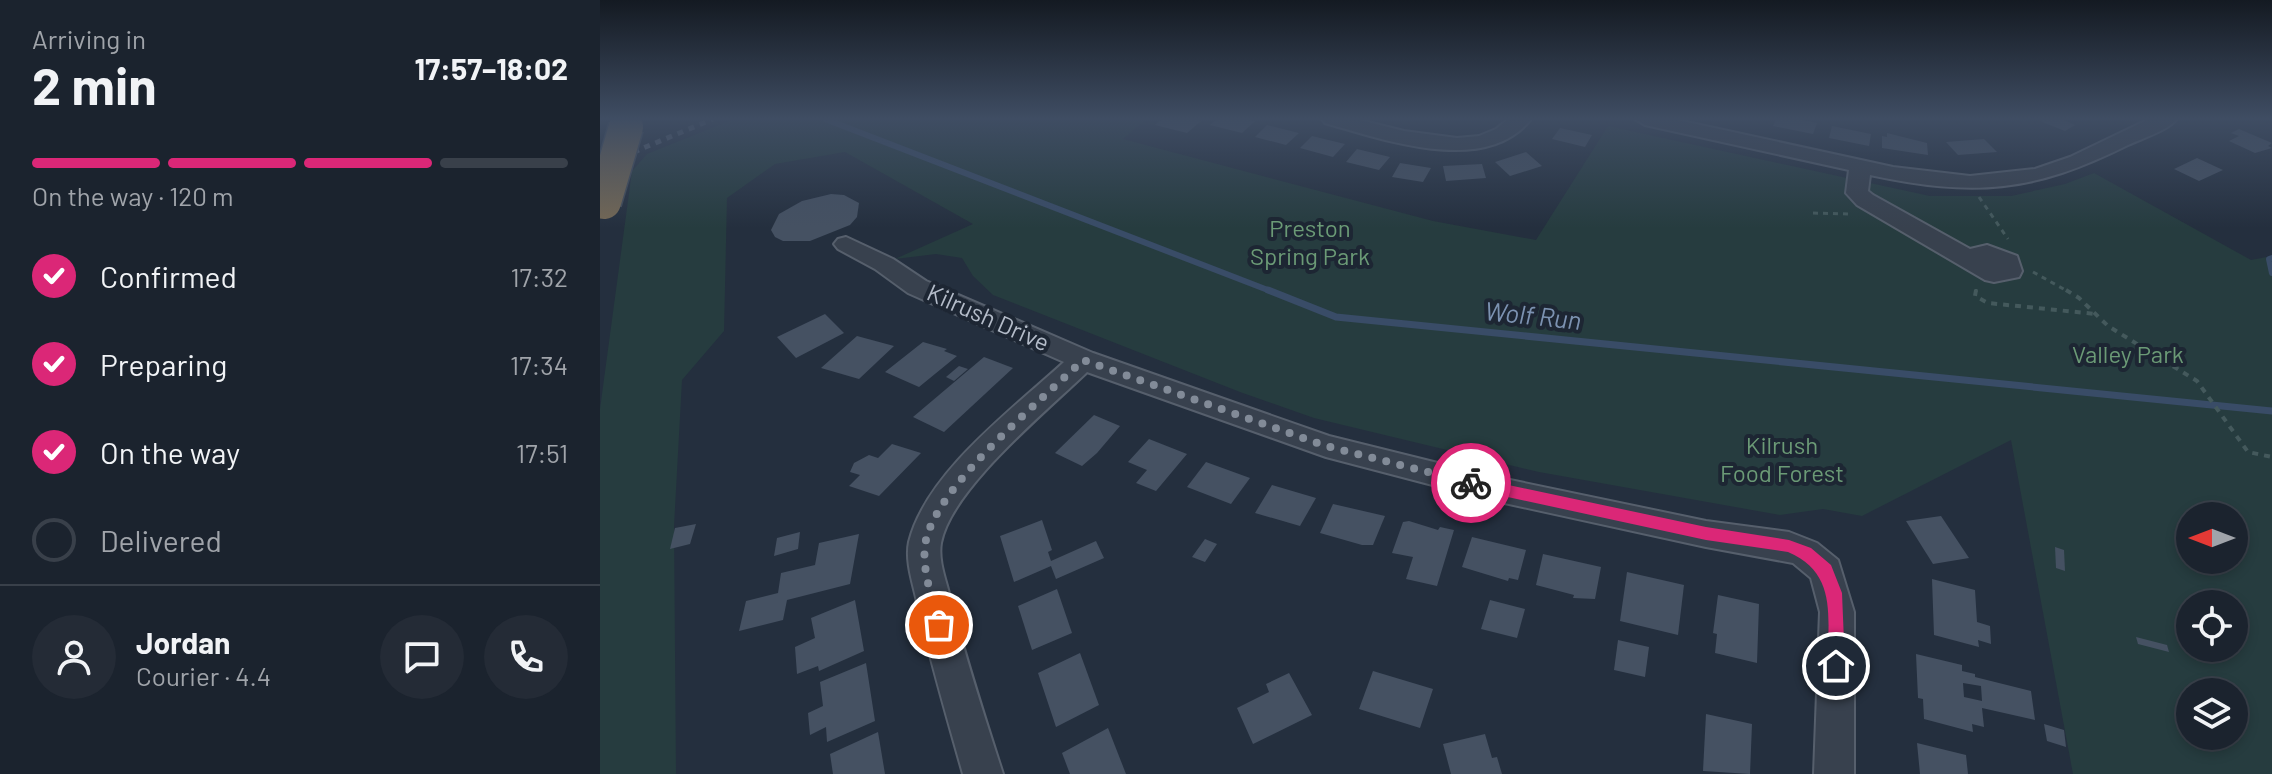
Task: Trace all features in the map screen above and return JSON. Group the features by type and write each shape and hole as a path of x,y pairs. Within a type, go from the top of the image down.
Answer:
{"highway":[{"path":"604,202 618,155"}],"street":[{"path":"1810,155 1957,181 2023,179 2053,170 2080,155"},
{"path":"1860,166 1857,193 1865,200 1974,262"},
{"name":"Kilrush Drive","path":"846,244 884,264 917,287 1083,360 1326,446 1486,487 1706,534 1789,546 1805,553 1826,570 1836,603 1834,774"},
{"path":"983,774 939,625 925,563 925,541 935,516 952,490 1083,360"}],"path":[{"path":"1813,213 1857,214"},
{"path":"1978,287 1974,291 1975,296 1988,303 2098,315 2108,326 2202,387 2248,452 2272,457"}],"green space":[{"path":"646,155 827,155 775,164 727,198 724,331 682,380 674,526 676,774 600,774 600,409 632,171"},
{"path":"851,155 1184,155 1433,221 1536,240 1590,155 1742,155 1930,196 2011,196 2065,184 2094,173 2251,260 2272,256 2272,774 2073,774 2011,440 1862,516 1823,509 1780,515 1539,472 1314,418 993,295 973,276 962,258 936,254 895,259 973,224"}],"building":[{"path":"1352,155 1390,157 1379,170 1346,162"},
{"path":"1516,155 1530,155 1542,166 1510,176 1495,162"},
{"path":"2197,158 2223,170 2199,181 2174,169"},
{"path":"1400,163 1431,168 1423,182 1392,177"},
{"path":"1482,164 1486,178 1446,181 1443,166"},
{"path":"831,194 844,195 859,203 857,217 850,225 810,241 783,241 775,237 771,230 779,214 802,201"},
{"path":"825,314 844,333 796,358 777,337"},
{"path":"857,336 894,346 859,379 821,368"},
{"path":"923,342 947,349 944,351 957,356 919,387 885,372"},
{"path":"984,357 1013,368 944,432 913,417"},
{"path":"959,366 968,369 954,381 946,377"},
{"path":"1094,415 1120,426 1097,453 1082,466 1055,453"},
{"path":"1149,439 1187,454 1156,491 1136,483 1147,470 1128,462"},
{"path":"892,444 921,453 879,496 849,486 860,475 850,472 854,463 869,455 878,458"},
{"path":"1206,462 1250,478 1231,504 1187,487"},
{"path":"1272,485 1316,498 1300,526 1255,513"},
{"path":"1333,504 1385,516 1373,545 1362,545 1320,533"},
{"path":"1941,516 1969,558 1933,564 1906,521"},
{"path":"1042,520 1052,550 1048,552 1051,561 1096,541 1104,558 1056,579 1051,566 1014,582 1000,536"},
{"path":"1403,522 1438,530 1440,527 1454,530 1437,586 1406,579 1413,557 1392,553"},
{"path":"696,524 690,544 670,549 675,528"},
{"path":"800,532 798,549 774,556 777,538"},
{"path":"859,534 850,584 787,600 783,620 739,631 746,601 778,593 781,573 815,565 819,543"},
{"path":"1472,537 1526,550 1518,580 1509,578 1508,581 1462,567"},
{"path":"1205,539 1217,544 1205,562 1192,557"},
{"path":"2055,547 2064,550 2065,571 2056,568"},
{"path":"1543,554 1601,567 1595,599 1573,598 1574,595 1536,585"},
{"path":"1627,572 1684,585 1678,635 1620,621"},
{"path":"1932,579 1975,590 1977,622 1990,626 1991,644 1978,640 1979,647 1934,635"},
{"path":"1057,589 1072,633 1032,650 1018,606"},
{"path":"1718,595 1759,604 1757,663 1715,653 1717,634 1713,633"},
{"path":"855,600 864,651 819,671 818,666 797,674 795,647 815,638 811,618"},
{"path":"1490,600 1525,609 1517,638 1481,629"},
{"path":"2136,637 2167,645 2169,652 2138,644"},
{"path":"1618,640 1649,647 1645,677 1614,670"},
{"path":"1080,653 1099,705 1056,727 1038,673"},
{"path":"1916,654 1962,665 1962,671 1975,674 1975,677 2031,691 2035,720 1982,708 1984,727 1972,724 1973,732 1924,719 1923,699 1918,698","holes":["1963,683 1981,686 1982,701 1964,697"]},
{"path":"866,663 875,721 827,742 826,727 810,735 808,713 823,706 820,682"},
{"path":"1373,671 1433,689 1420,728 1359,709"},
{"path":"1289,673 1312,715 1253,744 1237,708 1269,692 1266,684"},
{"path":"1706,714 1752,724 1750,774 1703,771"},
{"path":"2044,724 2064,730 2066,747 2047,741"},
{"path":"1108,728 1126,774 1070,774 1062,753"},
{"path":"878,732 885,774 833,774 830,754"},
{"path":"1485,734 1492,758 1497,757 1502,774 1451,774 1443,744"},
{"path":"1917,743 1966,755 1968,774 1920,774"}],"waterway":[{"name":"Wolf Run","path":"919,155 1273,292"},
{"path":"2272,258 2269,259 2272,273"},
{"name":"Wolf Run","path":"1268,290 1336,317 2272,411"}],"railway":[{"path":"600,166 626,155"}],"way so far":[{"path":"939,625 925,563 925,541 935,516 952,490 986,454 1083,360 1326,446 1471,483"}],"route":[{"path":"1471,483 1706,534 1789,546 1805,553 1826,570 1834,593 1837,612 1836,666"}],"park label":[{"name":"Preston Spring Park","path":"1310,243"},
{"name":"Valley Park","path":"2128,355"},
{"name":"Kilrush Food Forest","path":"1782,460"}]}
